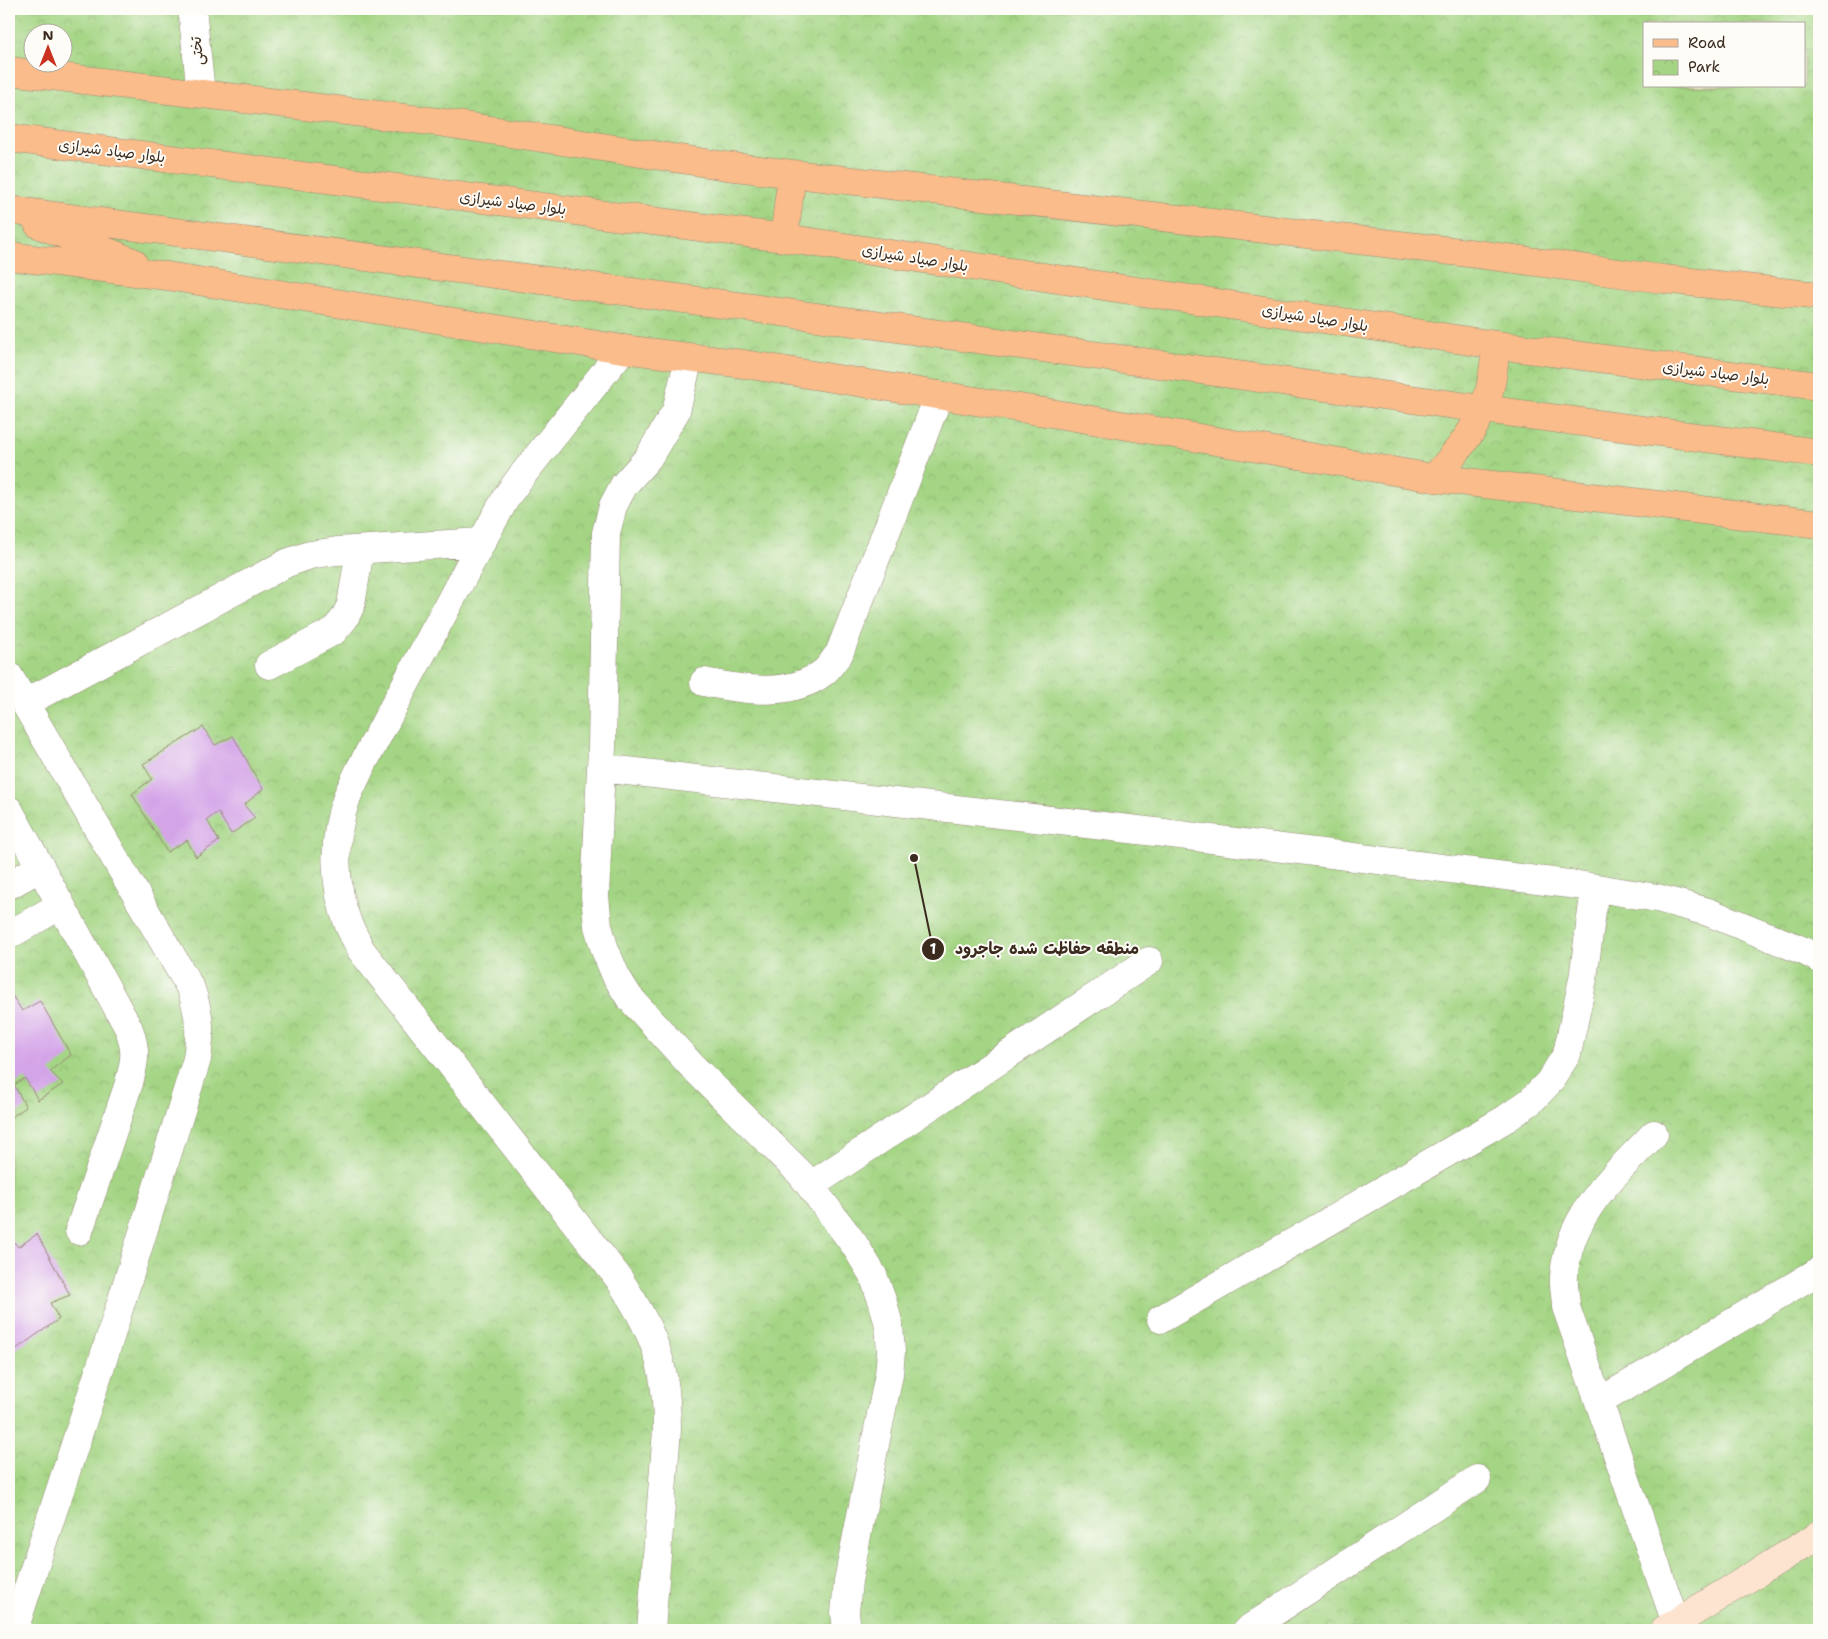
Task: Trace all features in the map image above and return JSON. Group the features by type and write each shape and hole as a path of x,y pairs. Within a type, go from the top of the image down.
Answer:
{"main road":[{"path":"9,71 438,122 726,166 1477,254 1663,279 1819,296"},
{"name":"بلوار صیاد شیرازی","path":"9,138 784,238 1496,345 1819,386"},
{"path":"784,238 792,174"},
{"path":"9,211 167,276"},
{"path":"9,211 735,306 1819,454"},
{"path":"9,256 167,276 623,349 744,364 1434,478 1819,524"},
{"path":"1434,478 1461,446 1484,409 1493,378 1496,345"},
{"path":"1674,1628 1819,1535"}],"street":[{"name":"تختی","path":"192,9 201,93"},
{"path":"623,349 507,496 360,769 347,798 340,824 337,874 349,926 361,950 617,1276 631,1297 656,1349 663,1375 667,1430 651,1630"},
{"path":"689,358 676,411 648,458 624,485 613,506 606,533 601,768 595,896 598,926 605,950 616,976 629,997 692,1066 801,1174 854,1244 873,1275 883,1303 889,1325 891,1352 889,1374 848,1581 845,1613 847,1630"},
{"path":"704,682 741,689 776,689 800,684 824,672 839,654 939,395"},
{"path":"25,703 287,563 310,555 337,551 482,542"},
{"path":"269,665 334,631 344,619 350,605 360,550"},
{"path":"9,676 191,989 198,1012 200,1038 197,1059 114,1325 14,1630"},
{"path":"601,768 1164,833 1594,888 1657,898 1708,912 1804,951 1819,959"},
{"path":"9,810 129,1028 135,1045 134,1064 129,1083 80,1231"},
{"path":"9,885 40,867"},
{"path":"1161,1319 1507,1118 1531,1101 1550,1081 1567,1054 1583,979 1594,888"},
{"path":"9,935 61,904"},
{"path":"810,1186 1149,961"},
{"path":"1654,1134 1597,1194 1580,1219 1570,1244 1564,1277 1566,1306 1600,1402 1674,1628"},
{"path":"1600,1402 1819,1271"},
{"path":"1247,1630 1477,1479"}],"green space":[{"path":"9,9 1819,9 1819,1630 9,1630"}],"building":[{"path":"203,727 215,745 233,736 263,789 244,805 255,818 231,834 218,812 207,820 219,841 196,857 187,840 167,852 132,794 152,779 143,764"},
{"path":"9,993 22,1011 40,1001 71,1055 50,1071 63,1084 38,1100 25,1078 14,1085 26,1107 9,1119"},
{"path":"37,1234 70,1295 50,1303 59,1319 9,1354 9,1236 18,1247"}],"place":[{"name":"منطقه حفاظت شده جاجرود","path":"914,858"}]}
